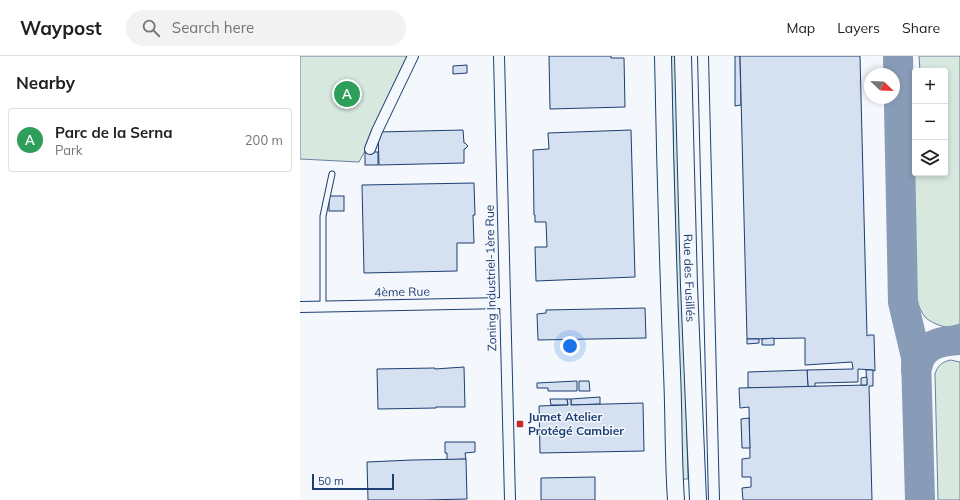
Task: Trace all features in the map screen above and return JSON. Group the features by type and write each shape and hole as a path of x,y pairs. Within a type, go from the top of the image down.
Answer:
{"highway":[{"name":"Rue des Fusillés","path":"663,56 666,208 673,400 673,453 676,500"},
{"name":"Rue des Fusillés","path":"683,56 689,286 698,500"}],"street":[{"path":"370,149 377,131 413,56"},
{"name":"Zoning Industriel-1ère Rue","path":"499,56 510,500"},
{"path":"703,56 714,500"},
{"name":"4ème Rue","path":"300,307 504,302"}],"lane":[{"path":"323,307 323,216 332,174"}],"shaded area":[{"path":"300,56 413,56 370,149 365,151 359,162 300,159"},
{"path":"671,56 677,56 688,479 682,479"},
{"path":"919,56 960,56 960,324 950,327 939,325 927,319 922,313 916,300 913,176 948,176 948,68 920,68"},
{"path":"911,104 912,104 912,143"},
{"path":"950,360 960,362 960,500 938,500 935,374 940,365"}],"building":[{"path":"549,56 611,56 611,58 624,58 625,107 550,109"},
{"path":"735,56 740,56 741,105 735,106"},
{"path":"740,56 860,56 867,336 874,335 875,371 858,369 858,382 815,383 815,387 808,387 807,370 853,369 852,362 805,365 805,338 747,339"},
{"path":"467,65 467,73 453,74 453,66"},
{"path":"463,130 464,143 468,146 464,149 464,163 379,165 378,132"},
{"path":"631,130 635,277 536,281 535,247 547,247 546,222 535,222 533,150 549,149 548,133"},
{"path":"365,152 378,152 378,165 365,165"},
{"path":"474,183 474,243 457,243 457,271 364,273 362,185"},
{"path":"329,196 344,196 344,211 329,211"},
{"path":"645,308 646,338 538,340 537,314 546,313 546,310"},
{"path":"774,338 774,345 762,345 762,339"},
{"path":"747,339 759,339 759,343 747,344"},
{"path":"464,367 465,407 378,409 377,369 435,369"},
{"path":"807,370 808,387 748,388 748,372"},
{"path":"866,370 873,370 873,386 869,386 872,500 743,500 742,488 751,487 751,477 742,477 742,459 750,458 749,407 740,408 739,388 867,385"},
{"path":"867,377 867,385 861,385 861,378"},
{"path":"577,381 577,391 548,391 548,388 537,388 537,383"},
{"path":"579,381 589,381 590,391 579,391"},
{"path":"600,397 600,404 571,405 571,399"},
{"path":"550,399 567,399 568,405 551,405"},
{"path":"567,399 571,399 571,405 643,403 644,451 540,453 539,406 568,405"},
{"path":"749,418 750,448 742,448 741,419"},
{"path":"445,442 475,442 475,452 465,453 466,459 447,460 447,453 445,453"},
{"path":"466,459 467,499 368,500 367,462"},
{"path":"595,477 595,500 541,500 541,478"}],"taxiway":[{"path":"898,56 903,302 916,357 920,500"},
{"path":"916,370 919,360 929,347 939,343 960,340"}],"place":[{"name":"Parc de la Serna","path":"347,94"},
{"name":"Jumet Atelier Protégé Cambier","path":"520,424"}]}
